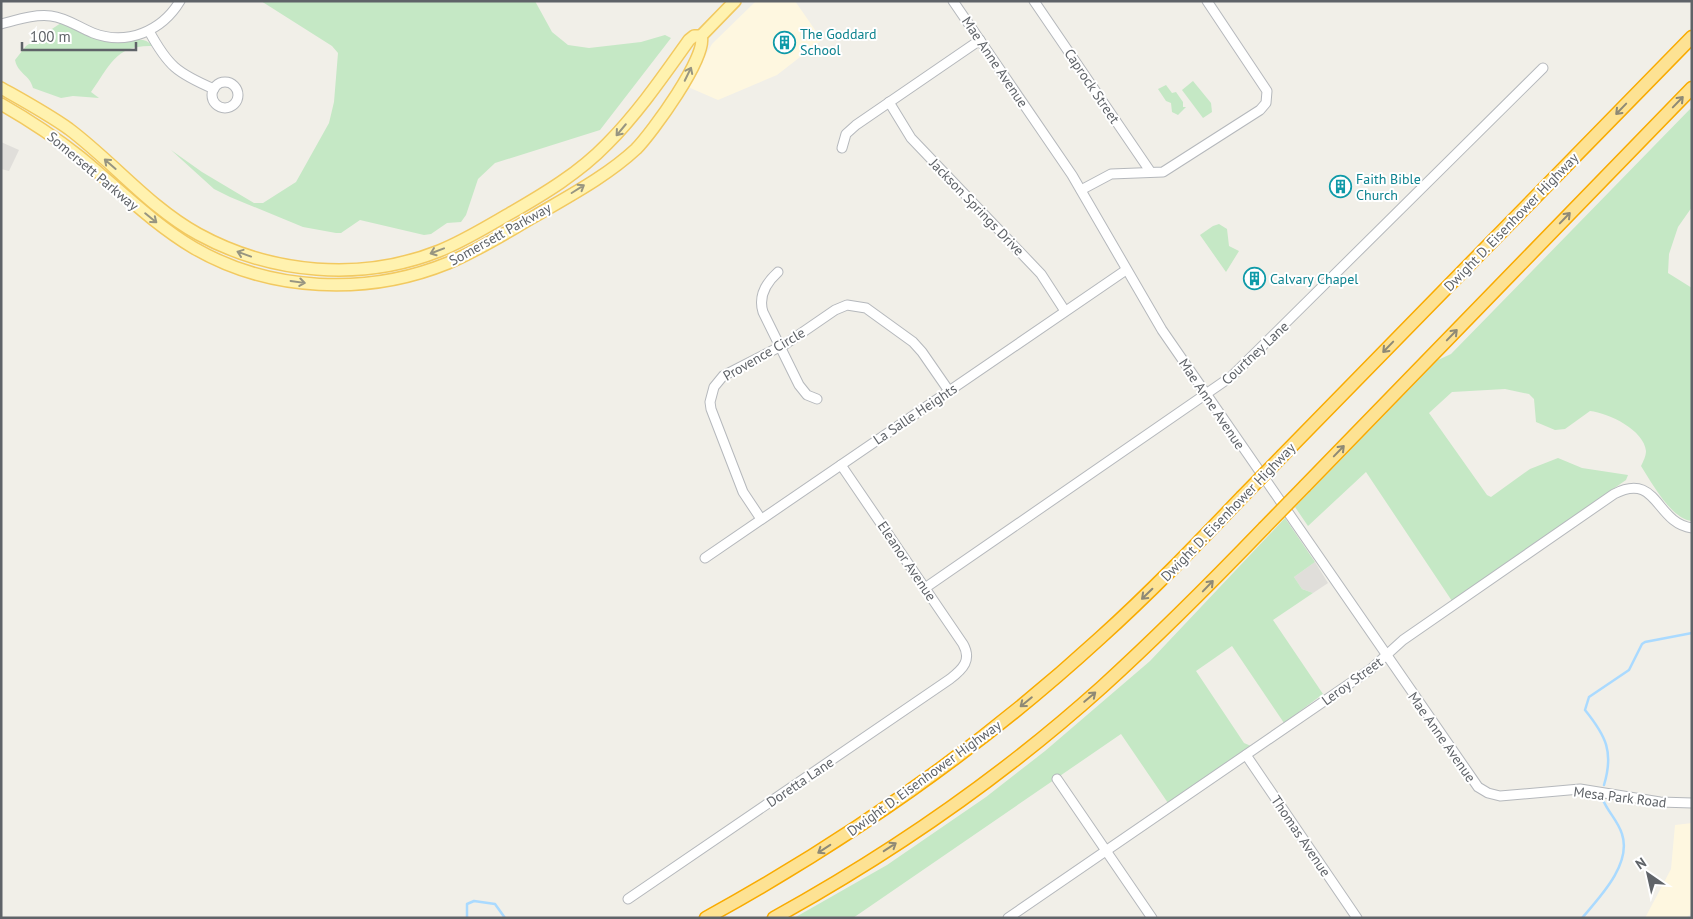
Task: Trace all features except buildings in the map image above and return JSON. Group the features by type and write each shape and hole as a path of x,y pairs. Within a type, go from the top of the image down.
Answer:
{"highway":[{"name":"Dwight D. Eisenhower Highway","path":"706,918 844,836 931,777 1006,719 1129,612 1692,37"},
{"path":"774,918 903,839 1064,720 1152,641 1692,88"}],"main road":[{"name":"Somersett Parkway","path":"1,88 68,129 165,211 212,241 254,258 288,266 325,270 363,269 398,263 438,251 476,233 557,186 607,145 634,113 689,40 694,36 701,36 735,1"},
{"name":"Somersett Parkway","path":"1,104 49,133 156,223 196,249 241,269 270,277 317,284 358,284 410,276 468,254 548,208 622,161 648,136 670,107 702,48 701,36"}],"street":[{"path":"1,24 50,16 66,19 93,33 111,37 132,36 150,31 163,22 180,1"},
{"name":"Mae Anne Avenue","path":"953,1 1081,190 1162,330 1467,774 1478,787 1488,793"},
{"name":"Caprock Street","path":"1034,1 1150,171"},
{"path":"1081,190 1111,174 1150,171 1158,174 1260,110 1266,104 1268,96 1263,84 1207,1"},
{"path":"150,31 172,67 188,78 214,89"},
{"path":"842,148 843,141 850,130 980,40"},
{"name":"Courtney Lane","path":"925,588 1207,395 1251,358 1543,68"},
{"name":"Jackson Springs Drive","path":"889,102 911,138 1041,274 1065,311"},
{"name":"La Salle Heights","path":"705,558 1126,270"},
{"path":"778,272 767,284 762,303 763,312 803,391 818,399"},
{"name":"Provence Circle","path":"761,519 737,478 714,418 710,402 714,387 723,376 780,347 840,307 860,306 872,312 918,346 948,391"},
{"name":"Eleanor Avenue","path":"841,465 963,644 968,660"},
{"name":"Leroy Street","path":"1008,918 1246,755 1386,656 1403,640 1620,491 1635,488 1648,492 1671,520 1678,525 1692,528"},
{"name":"Doretta Lane","path":"628,899 950,679 968,660"},
{"name":"Thomas Avenue","path":"1246,755 1357,918"},
{"path":"1056,779 1152,918"},
{"name":"Mesa Park Road","path":"1488,793 1500,796 1566,790 1591,790 1660,802 1692,803"}],"shaded area":[{"path":"756,1 795,1 822,40 777,75 718,100 688,87 712,44"},
{"path":"1,142 19,150 9,171 1,169"},
{"path":"1315,562 1328,583 1313,593 1302,589 1294,577"},
{"path":"1692,823 1692,913 1686,918 1645,918 1671,869 1675,825"}],"green space":[{"path":"261,1 535,1 552,32 568,45 589,48 641,42 665,35 671,38 600,130 495,163 478,179 466,215 461,222 447,223 431,234 424,235 360,220 341,233 336,233 303,227 214,189 171,150 202,172 254,203 263,203 296,182 329,123 334,102 338,53 332,46"},
{"path":"61,23 94,38 108,42 145,40 152,46 130,49 121,53 109,66 91,92 99,98 73,96 61,98 33,88 15,60 26,46"},
{"path":"1193,81 1211,103 1212,112 1203,118 1182,90"},
{"path":"1166,85 1172,93 1176,92 1183,102 1183,107 1186,107 1178,115 1172,112 1171,103 1166,101 1158,89"},
{"path":"1692,107 1692,207 1678,227 1669,254 1668,273 1692,288 1692,521 1684,519 1677,514 1656,490 1641,466 1646,453 1644,443 1639,436 1624,424 1606,415 1590,411 1565,429 1555,430 1536,422 1534,399 1529,394 1505,389 1452,392 1429,413 1487,495 1491,497 1530,469 1558,458 1582,468 1628,475 1626,480 1452,601 1366,472 1308,526 1295,507 1438,360 1451,354"},
{"path":"1219,224 1227,229 1229,246 1239,251 1226,272 1200,235"},
{"path":"1285,518 1315,562 1294,577 1302,589 1313,593 1273,620 1323,694 1284,723 1232,646 1196,671 1244,743 1251,746 1168,803 1121,734 853,918 794,918 887,865 986,797 1045,751 1150,661"}],"waterway":[{"path":"1604,785 1608,754 1603,736 1585,710 1589,697 1629,670 1642,644 1645,642 1692,633"},
{"path":"1582,918 1605,890 1622,857 1624,845 1622,834 1603,800"},
{"path":"467,918 467,904 474,901 495,904 505,918"}],"place":[{"name":"The Goddard School","path":"784,42"},
{"name":"Faith Bible Church","path":"1340,187"},
{"name":"Calvary Chapel","path":"1254,279"}]}
